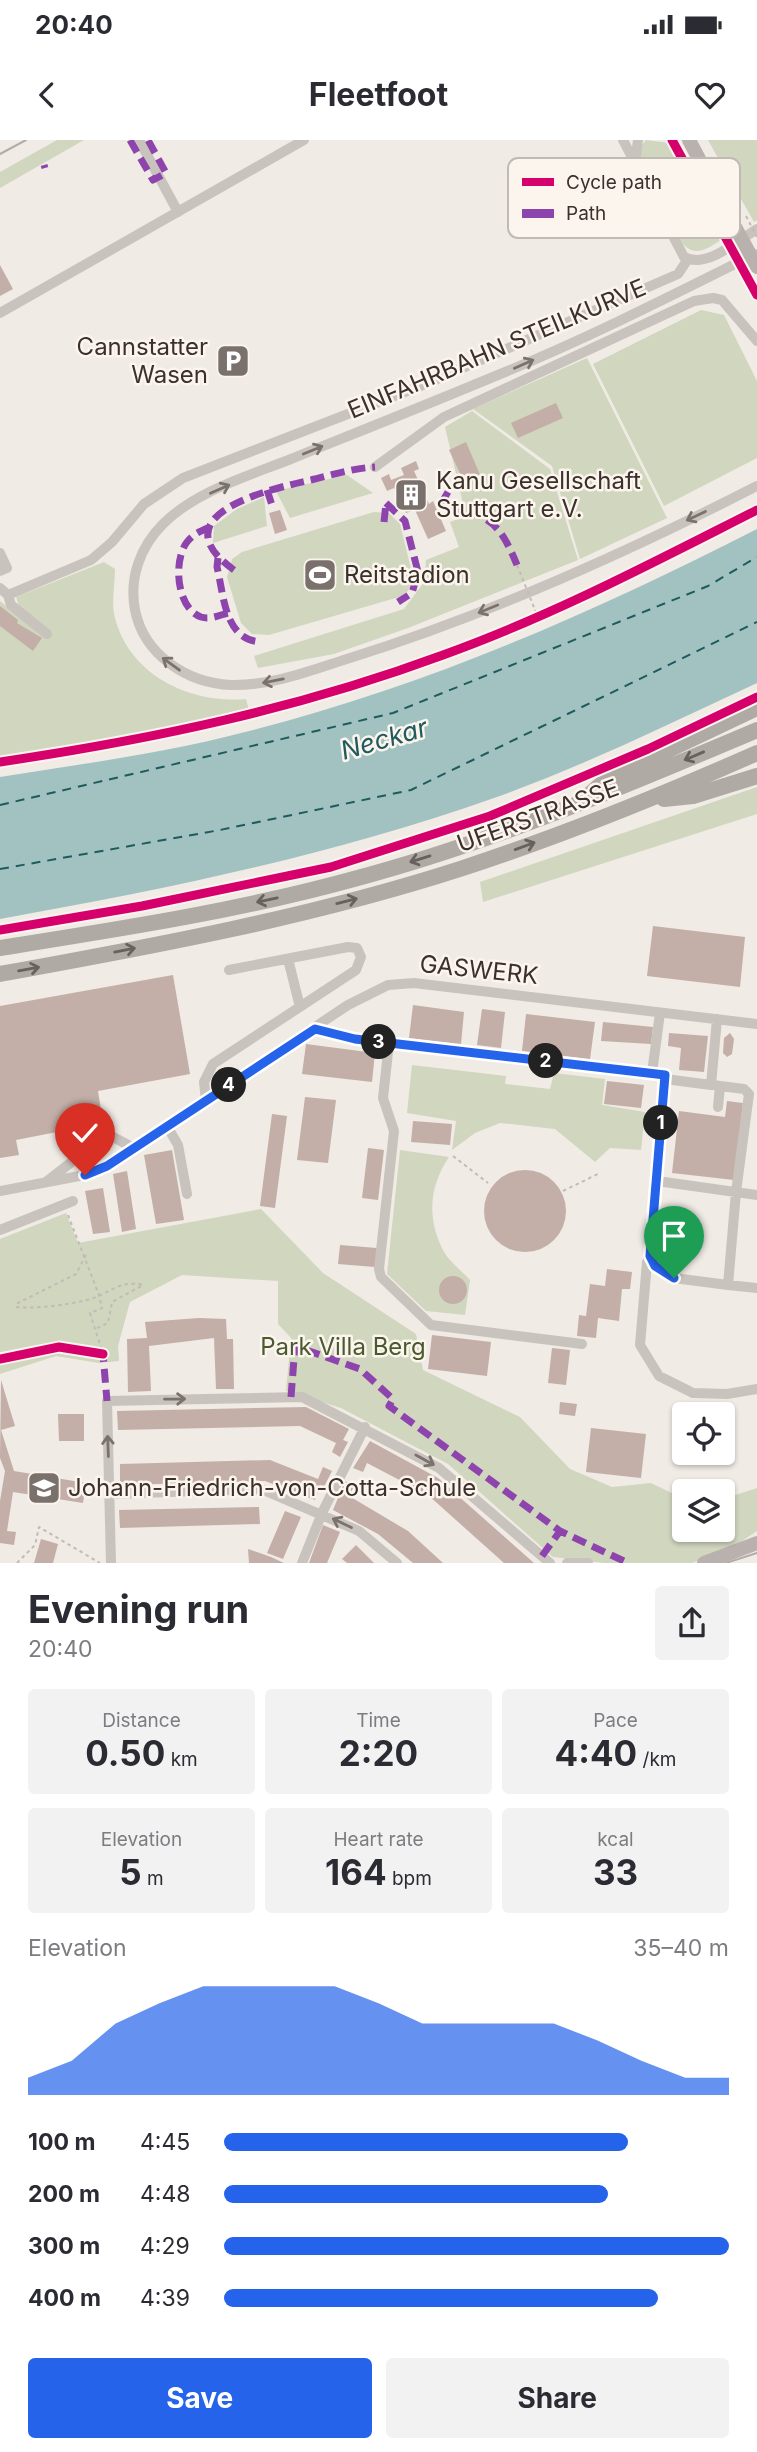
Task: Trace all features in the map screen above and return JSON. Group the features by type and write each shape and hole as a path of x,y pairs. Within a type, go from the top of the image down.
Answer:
{"highway":[{"path":"577,806 607,779 757,708"},
{"name":"UFERSTRASSE","path":"0,948 166,921 331,885 458,848 577,806 757,730"},
{"name":"UFERSTRASSE","path":"0,974 239,928 356,900 461,869 651,800 757,753"},
{"path":"651,800 693,796 757,776"}],"main road":[{"path":"740,222 757,267"},
{"path":"704,1563 757,1543"}],"street":[{"path":"139,140 178,212"},
{"path":"0,313 304,140"},
{"path":"636,158 638,140"},
{"path":"678,140 691,145"},
{"path":"671,238 677,250 688,260 706,259 757,229"},
{"name":"EINFAHRBAHN STEILKURVE","path":"757,253 621,320 496,376 201,497 167,520 145,548 134,579 138,622 156,652 195,678 234,685 286,678 440,627 597,563 757,486"},
{"path":"47,634 11,605 4,591 91,559 112,542 144,504 174,482 433,381 578,320 678,274 688,260"},
{"path":"375,467 444,417 694,302 713,298 722,300 757,341"},
{"path":"0,553 7,568 0,571"},
{"path":"206,1101 204,1082 213,1065 356,970 361,957 353,947 229,970"},
{"path":"288,959 300,1007"},
{"name":"GASWERK","path":"0,1191 95,1172 348,1005 388,985 414,983 757,1024"},
{"path":"652,1073 660,1013"},
{"path":"717,1019 715,1086 718,1107"},
{"path":"315,1029 389,1043 665,1075 640,1345 659,1376 693,1393 727,1394 757,1389"},
{"path":"389,1043 383,1098 394,1131 379,1269 381,1277 431,1325 582,1344"},
{"path":"665,1079 744,1089 749,1094 736,1192 729,1285"},
{"path":"167,1126 178,1145 187,1194"},
{"path":"44,1183 96,1143 113,1137 134,1148"},
{"path":"657,1181 757,1195"},
{"path":"0,1230 68,1203"},
{"path":"650,1256 655,1266 674,1278 757,1288"},
{"path":"111,1563 107,1401 302,1397 365,1427 439,1468 550,1563"},
{"path":"302,1563 321,1513 365,1427"},
{"path":"109,1494 261,1489 359,1531 397,1563"},
{"path":"567,1563 588,1563"}],"path":[{"path":"740,220 757,237"},
{"path":"517,565 538,617"},
{"path":"453,1156 488,1183"},
{"path":"563,1191 600,1173"},
{"path":"68,1203 102,1308 90,1313 103,1354"},
{"path":"86,1255 76,1274 18,1303 16,1307 88,1300 118,1285 132,1282 143,1285 112,1302 108,1323 94,1327"},
{"path":"17,1563 35,1545 39,1527 101,1563"}],"green space":[{"path":"57,140 84,140 0,188 0,172"},
{"path":"646,140 669,143 677,158 640,158 641,146"},
{"path":"708,140 757,140 757,220 754,222 740,197 740,158 718,158"},
{"path":"680,238 721,240 697,251 683,244"},
{"path":"701,310 724,315 757,381 757,458 664,506 593,364"},
{"path":"587,358 667,518 580,559 552,466 473,409"},
{"path":"472,411 550,469 578,560 408,628 334,654 258,668 254,656 404,609 424,582 426,560 459,547 450,522 466,516 445,427"},
{"path":"347,475 373,493 290,518 276,491"},
{"path":"264,497 267,526 213,543 214,526 237,509"},
{"name":"Reitstadion","path":"374,512 389,513 400,524 413,577 408,591 399,597 269,635 252,634 241,623 227,577 232,559 242,552"},
{"path":"104,562 115,569 115,618 134,656 166,682 184,691 204,697 246,699 249,710 132,737 0,757 0,601 14,612 19,606 16,597"},
{"path":"757,787 757,814 483,902 480,882"},
{"path":"412,1065 506,1076 505,1084 550,1089 554,1073 605,1079 602,1105 645,1112 641,1150 610,1148 595,1162 555,1129 500,1123 475,1133 452,1150 456,1121 407,1113"},
{"path":"400,1150 449,1157 434,1189 432,1212 443,1251 470,1280 465,1315 426,1311 387,1274"},
{"name":"Park Villa Berg","path":"261,1209 323,1273 416,1334 423,1370 520,1417 570,1469 612,1487 651,1483 672,1493 672,1542 735,1542 735,1495 757,1488 757,1531 730,1549 692,1563 604,1563 553,1557 448,1464 341,1408 286,1391 291,1338 278,1324 278,1281 182,1275 130,1302 118,1346 119,1361 99,1363 56,1356 0,1374 0,1239 66,1213 78,1243"}],"water":[{"name":"Neckar","path":"757,529 757,683 561,772 494,798 373,837 188,883 0,919 0,777 184,746 312,714 377,693 507,645 570,618"}],"building":[{"path":"0,265 13,289 0,296"},
{"path":"556,403 563,418 518,438 511,423"},
{"path":"466,442 481,477 465,484 449,450"},
{"name":"Kanu Gesellschaft Stuttgart e.V.","path":"416,461 419,469 414,471 429,504 433,501 446,531 428,539 415,510 406,513 394,488 387,491 381,478 389,474 391,480 404,475 401,468"},
{"path":"280,510 287,530 275,534 269,513"},
{"path":"0,606 18,620 17,623 42,638 33,651 0,626"},
{"path":"653,926 745,937 740,987 647,976"},
{"path":"173,975 190,1074 98,1091 103,1123 16,1140 19,1155 0,1158 0,1006"},
{"path":"413,1005 464,1012 461,1044 409,1038"},
{"path":"482,1009 505,1012 501,1048 477,1045"},
{"path":"526,1014 595,1022 590,1059 522,1051"},
{"path":"603,1022 653,1027 651,1044 601,1041"},
{"path":"669,1033 708,1036 704,1072 679,1070 681,1048 668,1046"},
{"path":"730,1033 734,1039 732,1054 727,1057 723,1053 724,1038"},
{"path":"306,1044 375,1053 372,1082 302,1074"},
{"path":"607,1081 644,1085 641,1108 604,1104"},
{"path":"305,1097 336,1100 328,1163 297,1160"},
{"path":"727,1101 743,1103 734,1180 672,1173 679,1111 725,1117"},
{"path":"272,1114 287,1116 275,1208 260,1206"},
{"path":"413,1121 452,1124 450,1145 411,1142"},
{"path":"368,1148 384,1150 378,1200 362,1198"},
{"path":"172,1150 184,1220 156,1224 144,1155"},
{"path":"517,1170 533,1170 548,1177 559,1188 566,1203 563,1227 554,1240 533,1252 517,1252 502,1245 491,1234 484,1219 484,1203 491,1188 502,1177"},
{"path":"127,1171 136,1229 122,1232 113,1174"},
{"path":"103,1188 110,1232 93,1234 85,1191"},
{"path":"340,1245 377,1248 375,1267 338,1264"},
{"path":"607,1269 632,1272 630,1289 622,1289 619,1321 598,1318 596,1338 577,1336 579,1315 586,1316 590,1284 605,1286"},
{"path":"453,1276 463,1280 467,1290 463,1300 453,1304 443,1300 439,1290 443,1280"},
{"path":"226,1319 227,1339 233,1339 234,1389 216,1389 214,1338 149,1346 151,1391 128,1392 127,1339 147,1338 145,1322"},
{"path":"432,1335 491,1342 487,1376 428,1369"},
{"path":"552,1348 570,1350 566,1385 548,1383"},
{"name":"Johann-Friedrich-von-Cotta-Schule","path":"1,1380 15,1426 1,1430 14,1471 86,1483 83,1503 13,1492 7,1531 16,1532 14,1545 0,1543 0,1501 5,1471 0,1458"},
{"path":"560,1402 577,1404 575,1416 559,1414"},
{"path":"306,1407 349,1429 343,1440 348,1442 340,1457 332,1452 336,1443 300,1426 118,1430 117,1411"},
{"path":"58,1414 84,1414 84,1441 59,1441"},
{"path":"591,1428 646,1434 641,1478 586,1472"},
{"path":"370,1441 438,1478 534,1563 504,1563 428,1495 367,1463 363,1472 353,1468"},
{"path":"270,1460 318,1479 323,1467 332,1471 324,1487 320,1485 315,1500 265,1481 120,1485 120,1464"},
{"path":"345,1481 354,1486 349,1496 408,1531 443,1563 413,1563 378,1534 333,1510"},
{"path":"259,1507 260,1524 120,1528 119,1510"},
{"path":"285,1511 301,1517 283,1559 267,1553"},
{"path":"323,1525 340,1532 327,1563 309,1563"},
{"path":"41,1539 58,1544 53,1563 34,1563"},
{"path":"356,1545 374,1563 347,1563 342,1559"},
{"path":"248,1549 271,1557 284,1563 249,1563"}],"ferry route":[{"path":"0,805 393,713 708,586 757,557"},
{"path":"0,869 220,830 411,790 757,622"}],"tram line":[{"path":"0,154 26,140"},
{"path":"726,1563 757,1553"}],"marked path":[{"path":"130,140 153,180 166,173 148,140"},
{"path":"234,570 214,551 208,534 214,520 228,508 271,490 375,467"},
{"path":"267,490 273,508"},
{"path":"448,492 442,502 446,510 473,514 492,524 505,540 517,565"},
{"path":"386,503 405,521 418,572 412,593 398,602"},
{"path":"384,522 386,503"},
{"path":"210,527 187,542 180,560 179,583 186,604 201,617 228,613"},
{"path":"218,558 217,567 224,603 233,625 249,640 262,642"},
{"path":"291,1397 295,1346 360,1369 393,1399 389,1406 560,1531 628,1563"},
{"path":"97,1353 103,1354 107,1401"},
{"path":"542,1556 560,1531"}],"cycle path":[{"path":"672,140 682,158"},
{"path":"726,238 757,295"},
{"path":"0,762 114,743 224,720 279,707 388,674 484,640 563,606 757,510"},
{"path":"0,930 142,906 331,867 490,816 648,749 757,697"},
{"path":"0,1359 59,1347 103,1354"}],"place":[{"name":"Cannstatter Wasen","path":"233,361"},
{"name":"Kanu Gesellschaft Stuttgart e.V.","path":"411,495"},
{"name":"Reitstadion","path":"320,575"},
{"name":"Johann-Friedrich-von-Cotta-Schule","path":"44,1488"}],"route":[{"path":"85,1175 107,1166 315,1029 355,1039 665,1075 650,1256 655,1266 674,1278"}]}
